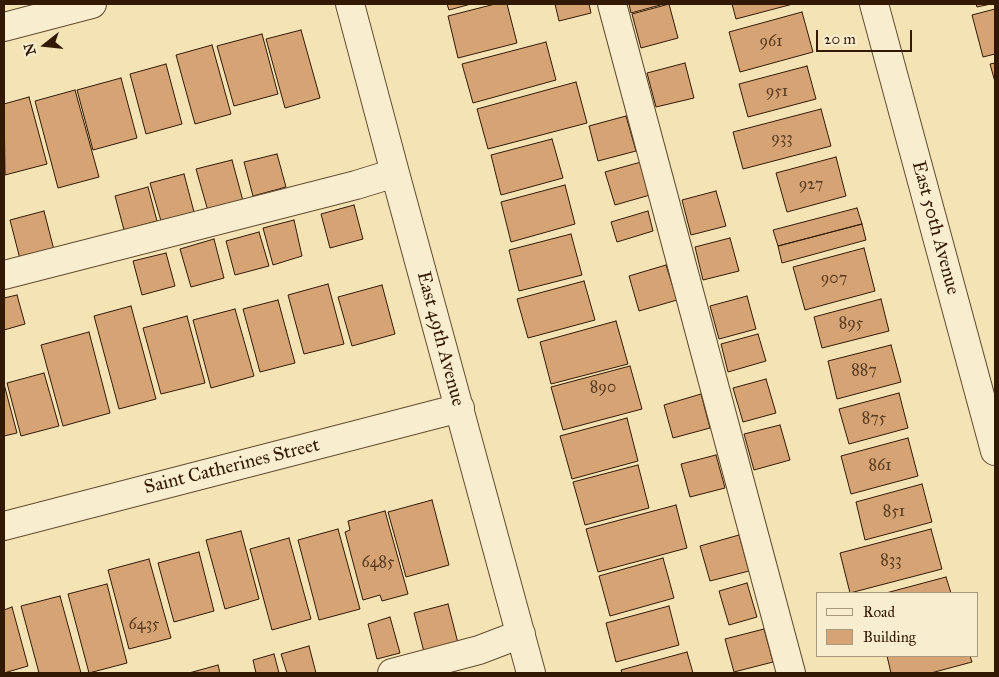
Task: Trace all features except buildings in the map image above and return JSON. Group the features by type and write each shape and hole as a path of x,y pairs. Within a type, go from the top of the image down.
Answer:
{"street":[{"path":"4,27 92,4"},
{"name":"East 49th Avenue","path":"350,4 531,673"},
{"path":"612,4 792,673"},
{"name":"East 50th Avenue","path":"874,4 995,451"},
{"path":"4,275 395,173"},
{"name":"Saint Catherines Street","path":"4,526 460,408"},
{"path":"392,673 479,650 521,634"}]}
